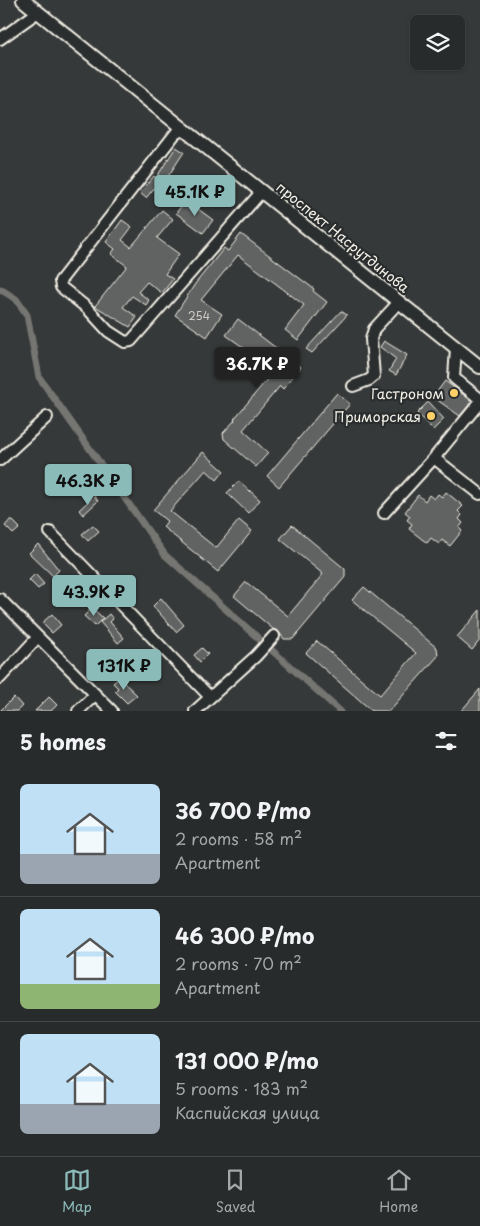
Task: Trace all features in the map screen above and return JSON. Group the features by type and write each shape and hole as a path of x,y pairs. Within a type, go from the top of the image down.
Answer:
{"main road":[{"name":"проспект Насрутдинова","path":"23,0 480,368"}],"street":[{"path":"0,39 38,12"},
{"path":"184,129 175,134 60,282 61,287 87,308 108,331 125,342 131,341 262,191"},
{"path":"353,386 370,380 374,376 371,339 374,329 399,302"},
{"path":"384,513 434,458 479,402 454,378 456,348"},
{"path":"0,460 47,417"},
{"path":"434,458 480,494"},
{"path":"50,532 210,697"},
{"path":"0,599 112,711"},
{"path":"195,711 256,656 274,636"},
{"path":"0,678 37,638"},
{"path":"78,711 95,695"}],"building":[{"path":"176,147 184,152 167,178 164,176 146,198 140,193 154,176 156,178"},
{"path":"186,200 213,220 203,233 176,213"},
{"path":"162,210 173,219 157,238 179,254 165,274 173,279 162,293 147,282 138,292 149,300 146,305 132,296 123,307 137,317 130,327 95,306 127,266 111,254 115,249 106,242 122,220 132,227 122,240 131,247"},
{"path":"241,234 314,289 313,291 327,302 298,340 285,330 304,305 238,255 201,300 222,314 207,337 175,315 195,284 224,248 228,251"},
{"path":"341,311 347,315 312,353 306,349"},
{"path":"238,319 301,367 283,389 280,386 243,430 268,453 256,467 224,439 223,433 275,370 226,335"},
{"path":"384,341 407,355 396,375 389,371 396,359 380,347"},
{"path":"445,381 472,401 460,416 433,397"},
{"path":"337,393 350,404 279,487 267,476"},
{"name":"Приморская","path":"428,402 444,419 433,430 417,413"},
{"path":"203,452 224,471 217,480 206,470 170,511 216,548 239,520 252,531 218,572 163,527 167,521 153,510"},
{"path":"239,481 260,500 248,513 227,493"},
{"path":"446,492 463,506 458,511 462,515 459,519 463,523 459,528 462,531 450,546 442,540 439,544 431,538 427,543 409,529 412,524 407,520 410,516 405,512 418,495 425,501 429,495 434,499 438,494 442,497"},
{"path":"94,496 98,501 83,515 79,510"},
{"path":"11,519 20,528 13,534 5,526"},
{"path":"93,525 99,531 88,541 82,534"},
{"path":"292,525 345,569 345,577 293,639 284,639 278,631 273,629 234,596 246,582 288,616 323,574 280,539"},
{"path":"38,544 59,570 53,576 29,553"},
{"path":"35,574 44,584 38,589 29,580"},
{"path":"364,587 437,648 438,656 389,711 372,711 306,653 317,641 380,695 416,653 352,600"},
{"path":"161,598 184,625 176,632 153,606"},
{"path":"92,608 103,618 95,626 84,616"},
{"path":"480,610 480,640 472,650 457,637"},
{"path":"52,614 61,625 52,633 42,623"},
{"path":"109,614 113,619 110,622 124,638 118,643 100,622"},
{"path":"202,648 208,654 200,662 194,655"},
{"path":"119,678 137,695 127,703 115,691 118,688 113,683"},
{"path":"480,689 480,711 461,711"},
{"path":"14,697 22,706 17,711 0,711"},
{"path":"49,697 57,705 51,711 35,711"}],"waterway":[{"path":"0,289 16,299 27,315 39,377 165,555 340,711"}],"place":[{"name":"Гастроном","path":"454,393"},
{"name":"Приморская","path":"431,416"}]}
